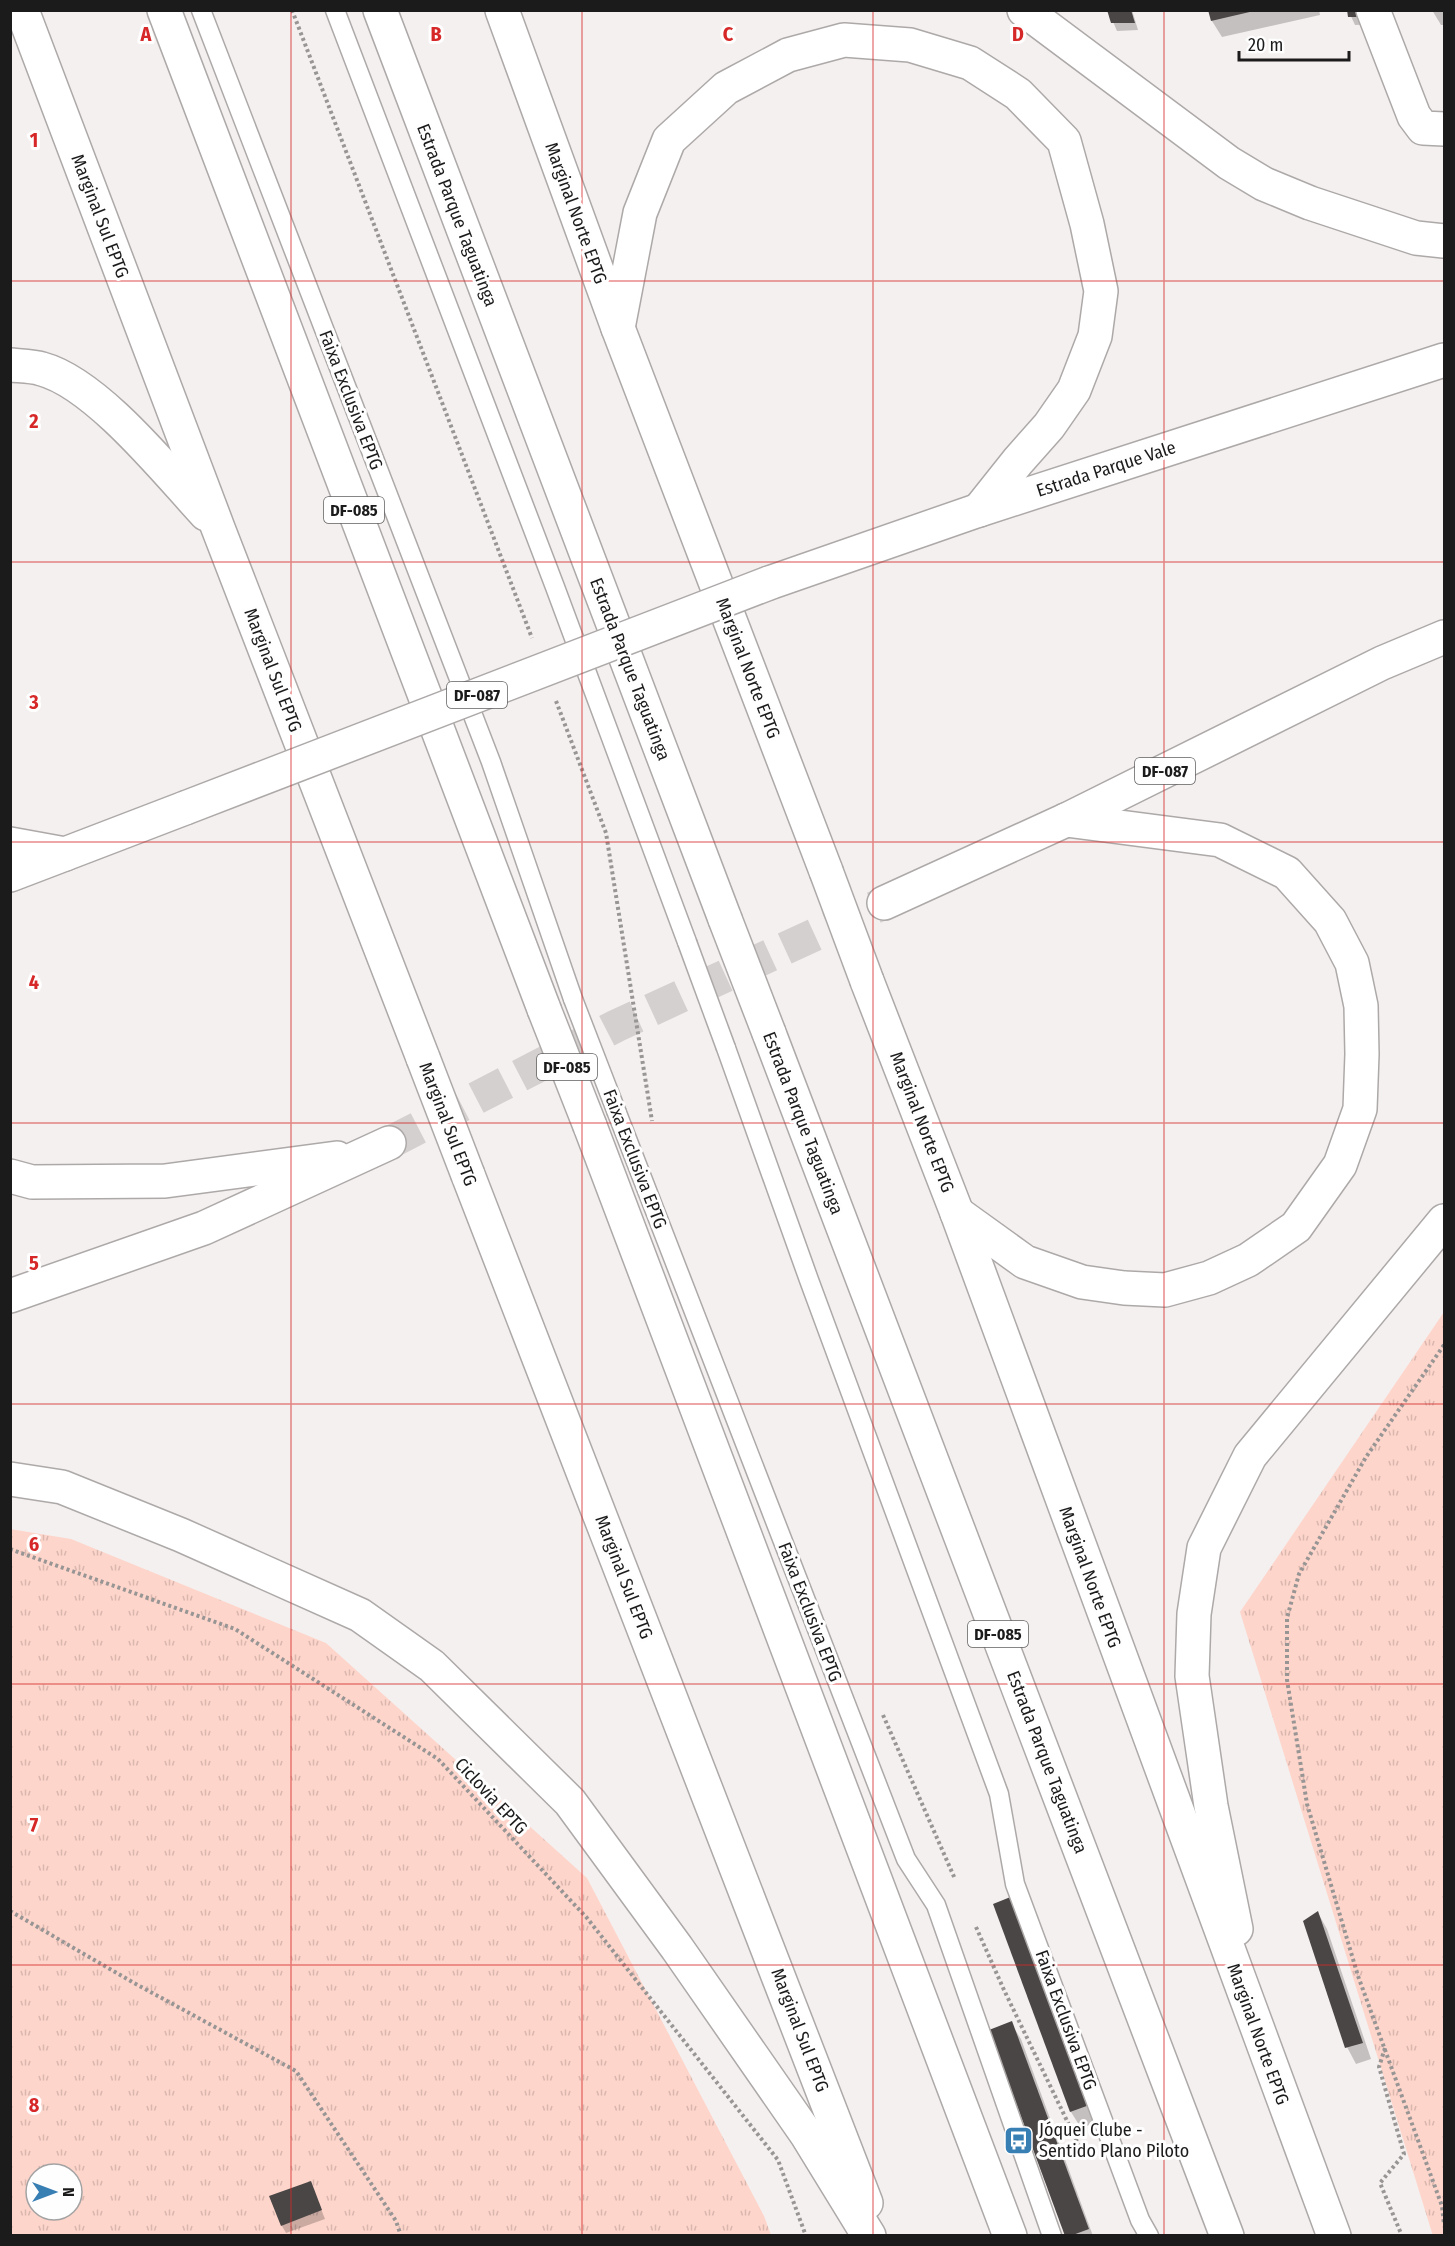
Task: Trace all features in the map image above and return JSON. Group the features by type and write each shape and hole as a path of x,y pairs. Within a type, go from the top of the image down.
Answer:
{"main road":[{"name":"Marginal Sul EPTG","path":"22,10 218,528 879,2235"},
{"name":"DF-085","path":"164,10 559,1004 1010,2235"},
{"name":"Estrada Parque Taguatinga","path":"380,10 1227,2235"},
{"name":"Marginal Norte EPTG","path":"502,10 618,328 957,1214 1258,2036 1334,2235"},
{"path":"1024,10 1229,163 1264,184 1310,203 1416,238 1444,241"},
{"path":"1373,10 1414,116 1434,129"},
{"path":"618,328 640,213 669,140 726,88 788,55 844,40 910,45 970,63 1018,94 1064,141 1087,224 1101,291 1095,336 1074,390 1049,426 979,510"},
{"name":"Estrada Parque Vale","path":"65,854 770,583 979,510 1444,360"},
{"path":"10,365 43,369 85,390 144,446 218,528"},
{"name":"DF-087","path":"884,903 1066,820 1382,663 1444,637"},
{"path":"957,1214 1025,1262 1082,1282 1124,1288 1165,1290 1209,1278 1248,1260 1296,1227 1340,1166 1360,1109 1361,1006 1352,963 1330,921 1287,873 1220,840 1066,820"},
{"path":"10,844 65,854"},
{"path":"10,875 65,854"},
{"path":"10,1176 32,1182 165,1181 379,1148 204,1228 10,1296"},
{"path":"1258,2036 1211,1806 1192,1676 1194,1614 1204,1548 1250,1456 1444,1221"},
{"path":"10,1479 62,1487 181,1535 360,1615 432,1666 570,1802 677,1948 807,2135 869,2235"}],"lane":[{"name":"Faixa Exclusiva EPTG","path":"201,10 492,762 559,1004"},
{"name":"Faixa Exclusiva EPTG","path":"335,10 555,587 999,1794 1016,1884 1140,2220 1149,2235"},
{"name":"Faixa Exclusiva EPTG","path":"603,1120 906,1859 936,1905 1052,2235"}],"path":[{"path":"292,10 534,644"},
{"path":"555,699 606,832 652,1123"},
{"path":"1444,1345 1366,1457 1299,1574 1287,1618 1287,1680 1307,1804 1358,1976 1442,2206 1444,2225"},
{"name":"Ciclovia EPTG","path":"10,1549 235,1629 438,1759 587,1918 778,2160 806,2235"},
{"path":"880,1707 956,1881"},
{"path":"10,1911 134,1983 296,2071 396,2221 401,2235"},
{"path":"975,1925 1086,2161"},
{"path":"1385,2048 1379,2067 1404,2154 1380,2183 1402,2235"}],"green space":[{"path":"1444,1312 1444,2235 1433,2236 1240,1612"},
{"path":"10,1529 71,1539 326,1643 587,1878 764,2216 771,2235 11,2235"}],"building":[{"path":"1107,10 1131,10 1135,23 1111,23"},
{"path":"1208,10 1254,10 1254,11 1211,21"},
{"path":"1347,10 1373,10 1374,17 1348,17"},
{"path":"1013,1896 1095,2103 1070,2112 993,1904"},
{"path":"1318,1911 1363,2043 1345,2048 1303,1921"},
{"path":"1012,2021 1089,2229 1070,2236 1065,2236 989,2030"},
{"path":"311,2181 322,2210 281,2226 269,2196"}],"tunnel":[{"path":"389,1143 616,1026 884,903"}],"place":[{"name":"Jóquei Clube - Sentido Plano Piloto","path":"1018,2140"}]}
